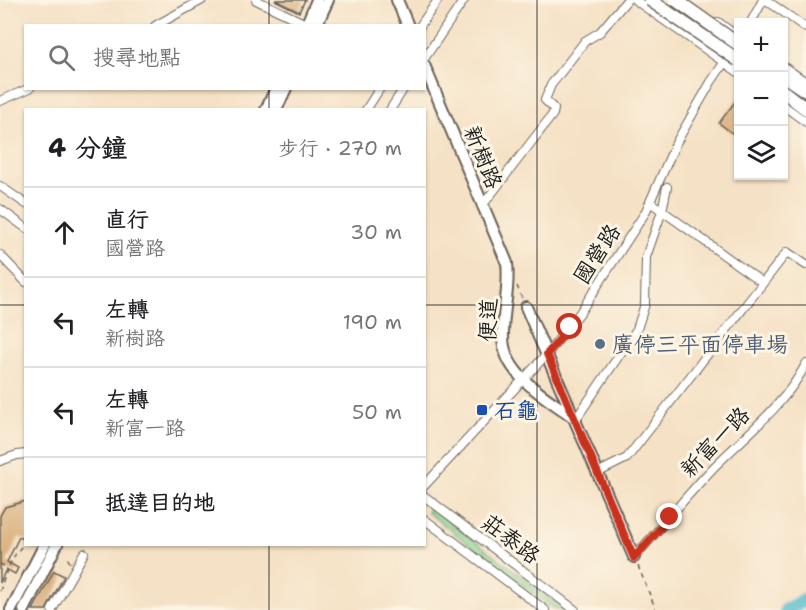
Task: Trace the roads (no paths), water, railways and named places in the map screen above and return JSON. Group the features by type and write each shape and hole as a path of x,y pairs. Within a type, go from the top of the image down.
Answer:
{"highway":[{"path":"650,0 734,57"},
{"path":"676,0 734,40"},
{"path":"788,79 806,91"},
{"path":"788,96 806,109"}],"main road":[{"path":"309,24 317,0"},
{"path":"310,24 328,0"},
{"path":"397,0 407,24"},
{"name":"新樹路","path":"426,71 507,263"},
{"path":"267,108 275,90"},
{"path":"277,108 285,90"},
{"name":"便道","path":"507,263 508,289 503,346 512,367 523,380 576,419"},
{"path":"526,307 635,560"},
{"path":"11,610 44,546"},
{"path":"24,610 56,546"}],"street":[{"path":"159,24 202,0"},
{"path":"256,0 307,24"},
{"path":"421,24 438,0"},
{"path":"426,56 464,0"},
{"path":"482,206 553,114 554,109 544,100 551,86 585,40 600,32 627,0"},
{"path":"635,0 734,69"},
{"path":"686,0 734,34"},
{"path":"754,18 765,0 806,28"},
{"name":"國營路","path":"426,484 547,354 579,314 650,202 672,151 734,48"},
{"path":"788,70 806,82"},
{"path":"0,101 25,90"},
{"path":"367,108 379,90"},
{"path":"391,108 403,90"},
{"path":"788,109 806,122"},
{"path":"0,186 24,203"},
{"path":"576,419 640,323 645,304 646,257 662,211 667,187"},
{"path":"650,202 763,283"},
{"path":"0,209 24,227"},
{"path":"599,472 627,458 787,252 806,265"},
{"path":"0,255 24,280"},
{"name":"新富一路","path":"635,560 713,469 774,408 798,379 806,364"},
{"path":"552,401 565,393"},
{"path":"0,461 24,454"},
{"name":"莊泰路","path":"426,498 575,610"},
{"name":"莊泰路","path":"426,521 545,610"},
{"path":"52,610 84,553"}],"waterway":[{"path":"786,610 806,599"}],"place":[{"name":"廣停三平面停車場","path":"600,344"},
{"name":"石龜","path":"482,410"}]}
